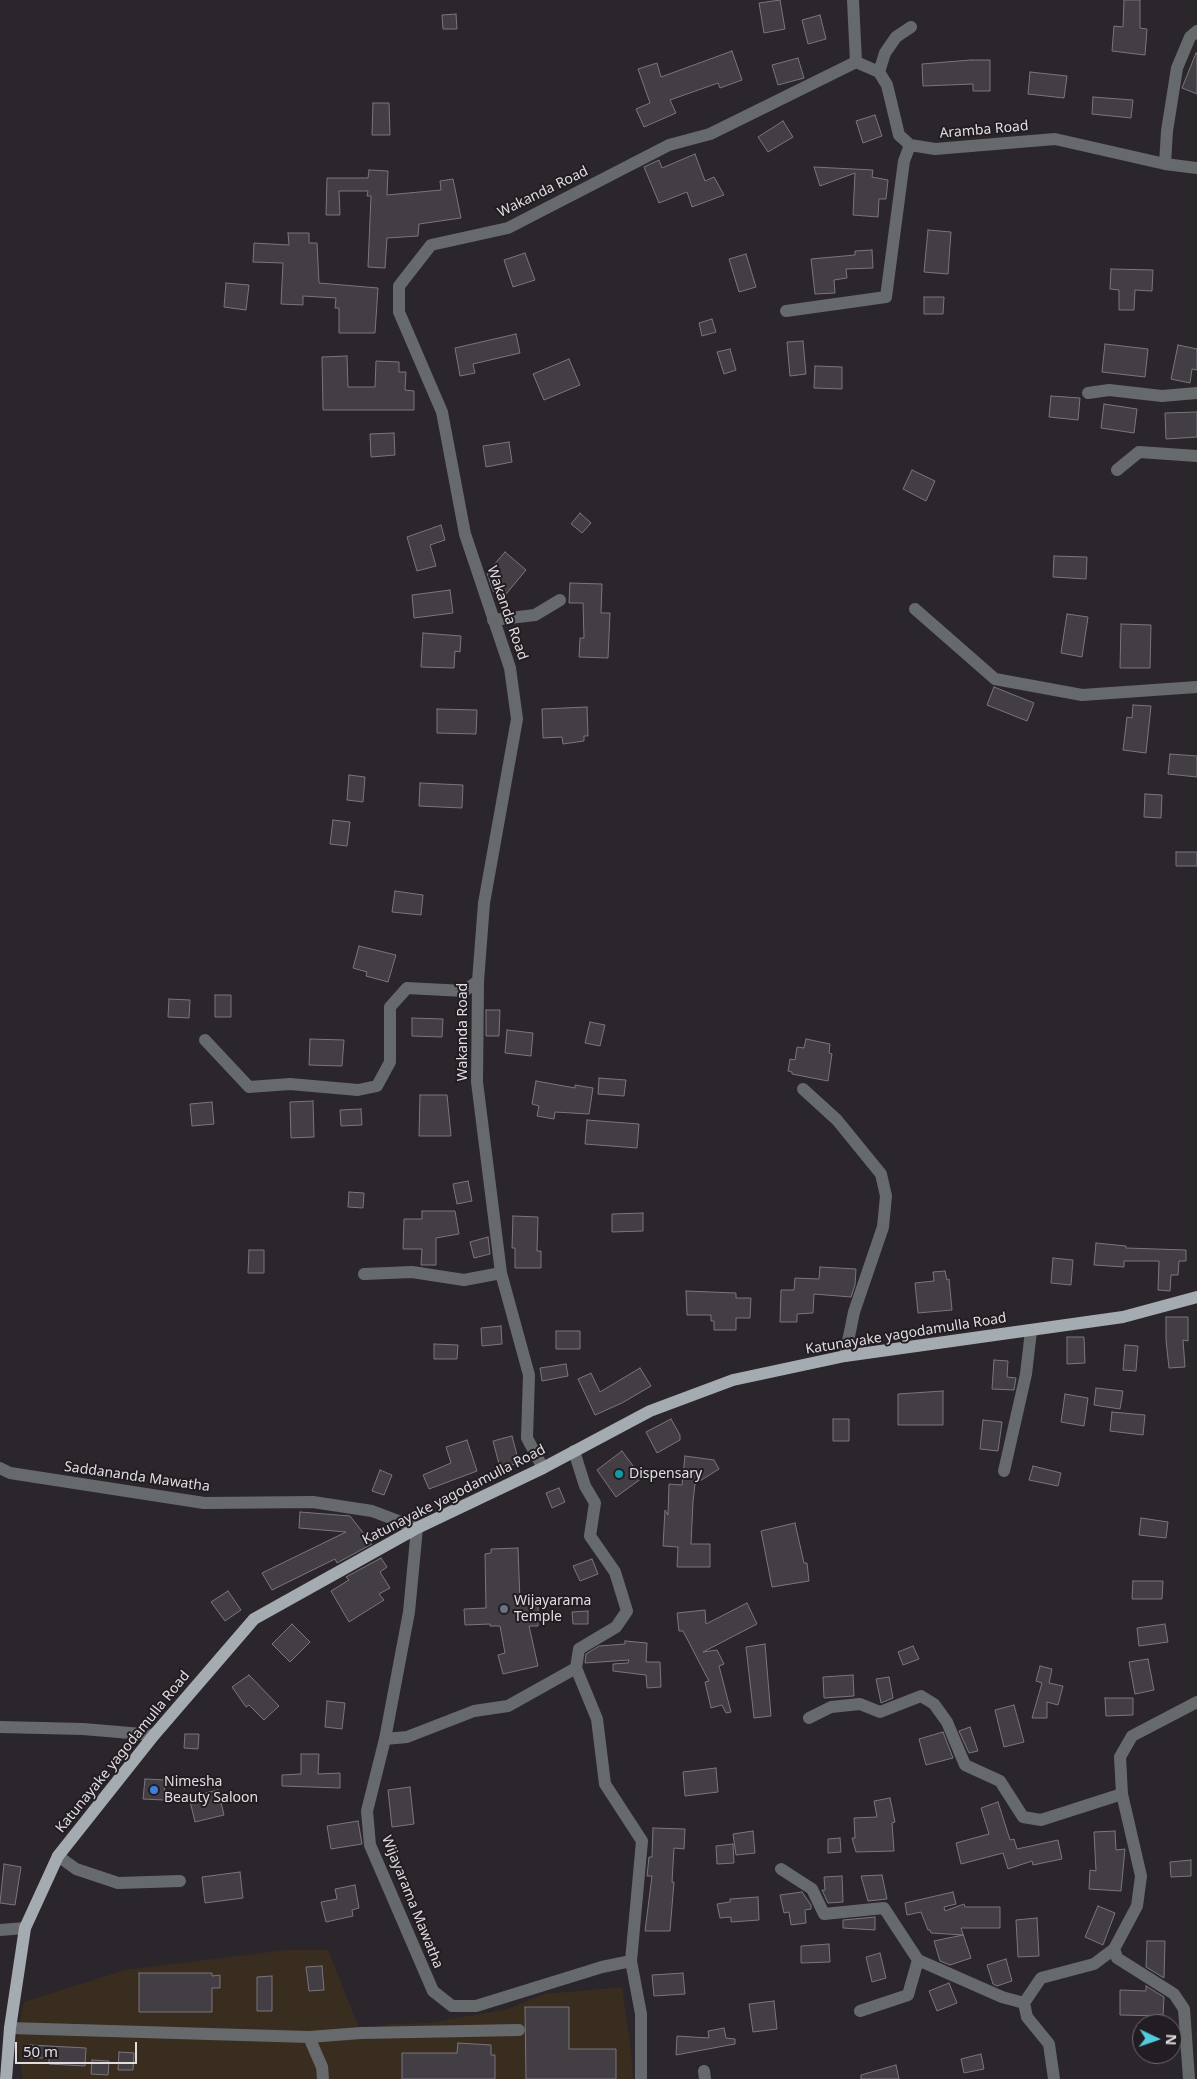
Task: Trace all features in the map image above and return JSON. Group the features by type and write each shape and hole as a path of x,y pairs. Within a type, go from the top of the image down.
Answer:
{"main road":[{"name":"Katunayake yagodamulla Road","path":"6,2079 10,2028 25,1928 58,1856 154,1735 254,1619 417,1528 543,1468 650,1412 733,1380 845,1356 1031,1331 1123,1316 1197,1297"}],"street":[{"path":"786,312 886,297 904,161 910,146 899,135 888,85 879,72 856,62 853,0"},
{"path":"879,72 885,53 896,37 911,27"},
{"path":"1165,164 1167,131 1177,68 1190,37 1197,31"},
{"name":"Wakanda Road","path":"543,1468 527,1438 529,1374 501,1273 477,1082 478,981 484,903 517,719 510,668 465,534 442,412 399,312 399,286 431,245 508,228 669,145 710,134 856,62"},
{"name":"Aramba Road","path":"910,146 935,150 1055,139 1165,164 1197,168"},
{"path":"1088,393 1109,390 1162,396 1197,393"},
{"path":"1117,470 1139,452 1197,456"},
{"path":"493,620 535,614 560,600"},
{"path":"915,609 996,679 1082,695 1197,687"},
{"path":"205,1040 249,1088 290,1084 358,1090 368,1088 377,1086 390,1062 390,1007 408,988 464,991 478,981"},
{"path":"803,1089 837,1120 881,1174 886,1196 883,1227 854,1312 845,1356"},
{"path":"364,1274 412,1272 464,1280 501,1273"},
{"path":"1004,1471 1026,1374 1031,1331"},
{"path":"574,1451 585,1486 595,1503 590,1536 615,1572 627,1611 616,1627 579,1649 577,1665 597,1719 605,1784 642,1841 631,1961 641,2014 641,2079"},
{"name":"Saddananda Mawatha","path":"0,1468 10,1473 204,1503 313,1502 372,1511 417,1528"},
{"name":"Wijayarama Mawatha","path":"417,1528 409,1612 385,1739 367,1811 370,1845 433,1992 452,2006 476,2006 607,1965 631,1961"},
{"path":"385,1739 407,1738 474,1711 508,1706 577,1665"},
{"path":"809,1718 831,1707 860,1704 880,1712 921,1696 934,1704 947,1722 965,1765 1000,1781 1023,1817 1041,1820 1122,1794"},
{"path":"1054,2079 1049,2044 1027,2017 1024,2003 1042,1978 1094,1964 1114,1949 1137,1906 1141,1876 1122,1794 1120,1757 1132,1736 1197,1702"},
{"path":"0,1727 83,1729 154,1735"},
{"path":"58,1856 76,1869 118,1883 180,1881"},
{"path":"781,1869 812,1889 824,1914 884,1908 918,1960 1002,1997 1024,2003"},
{"path":"0,1930 25,1928"},
{"path":"1114,1949 1117,1958 1174,1994 1184,2009 1190,2079"},
{"path":"860,2011 908,1995 918,1960"},
{"path":"10,2028 309,2037 519,2030"},
{"path":"309,2037 322,2067 323,2079"}],"shaded area":[{"path":"286,1950 328,1950 361,2033 390,2024 430,2023 508,2009 545,1994 622,1987 633,2079 23,2079 16,2040 24,2002 125,1970"}],"building":[{"path":"780,0 785,29 764,33 759,3"},
{"path":"1124,0 1140,0 1140,28 1147,29 1145,55 1112,51 1114,26 1123,27"},
{"path":"456,14 457,29 443,29 442,15"},
{"path":"820,15 826,39 808,44 802,20"},
{"path":"732,51 742,80 720,88 718,83 670,100 676,113 644,127 636,109 650,103 638,69 657,63 661,77"},
{"path":"1197,53 1197,94 1182,88"},
{"path":"798,58 804,78 778,85 772,65"},
{"path":"990,60 990,91 973,91 973,84 923,86 922,64"},
{"path":"1030,72 1067,76 1064,98 1028,94"},
{"path":"1093,97 1133,100 1131,118 1092,114"},
{"path":"373,103 389,103 390,135 372,135"},
{"path":"875,115 882,136 863,143 856,121"},
{"path":"783,121 793,137 768,152 758,137"},
{"path":"695,154 705,181 714,177 724,195 692,207 687,192 659,203 644,167 659,160 662,168"},
{"path":"814,167 873,170 872,177 888,180 886,199 879,199 878,217 853,215 855,173 820,186"},
{"path":"369,170 388,171 387,195 441,190 440,181 453,179 461,218 419,224 418,236 387,238 385,268 368,267 371,196 367,196 368,191 339,191 340,215 326,215 327,178 368,178"},
{"path":"928,230 951,232 948,274 924,272"},
{"path":"288,233 309,233 309,243 317,243 319,283 378,288 375,333 339,333 339,308 335,308 336,298 303,296 303,305 281,304 283,263 253,262 254,243 289,245"},
{"path":"872,250 873,268 846,269 847,278 834,280 835,293 815,294 811,259 855,255 855,251"},
{"path":"525,253 535,280 513,287 504,260"},
{"path":"746,254 756,287 739,292 729,259"},
{"path":"1111,269 1153,270 1152,291 1135,290 1134,310 1119,310 1119,290 1110,289"},
{"path":"226,283 249,285 246,310 224,307"},
{"path":"924,297 944,297 943,314 924,314"},
{"path":"712,319 716,332 702,336 699,323"},
{"path":"516,334 520,353 473,364 475,373 460,376 455,348"},
{"path":"803,341 806,374 790,376 787,342"},
{"path":"1105,344 1148,349 1145,377 1102,372"},
{"path":"1178,345 1197,349 1197,370 1192,369 1190,383 1171,379"},
{"path":"730,349 736,370 724,374 717,352"},
{"path":"347,356 348,387 375,387 376,361 399,362 399,372 406,372 405,390 414,391 414,410 323,410 322,357"},
{"path":"569,359 580,385 544,400 533,374"},
{"path":"815,366 842,367 842,389 814,388"},
{"path":"1051,396 1080,398 1078,420 1049,417"},
{"path":"1104,404 1137,409 1134,433 1101,428"},
{"path":"1197,412 1197,437 1166,439 1165,413"},
{"path":"394,433 395,455 371,457 370,434"},
{"path":"509,442 512,462 486,467 483,446"},
{"path":"912,470 935,481 926,501 903,489"},
{"path":"580,513 591,523 582,533 571,524"},
{"path":"441,525 445,540 430,545 436,566 417,571 407,537"},
{"path":"505,552 526,570 502,599 493,591 487,573"},
{"path":"1054,556 1087,557 1086,579 1053,577"},
{"path":"570,583 602,584 601,613 610,613 608,658 579,657 580,638 584,638 583,603 569,603"},
{"path":"450,590 453,613 414,618 412,595"},
{"path":"1067,614 1088,617 1082,657 1061,653"},
{"path":"1121,624 1151,625 1150,668 1120,668"},
{"path":"423,633 461,636 460,652 455,651 454,668 421,667"},
{"path":"994,687 1034,703 1027,721 987,705"},
{"path":"1133,705 1151,706 1146,753 1123,750 1127,717 1132,718"},
{"path":"587,707 588,736 584,736 584,741 563,744 562,737 543,738 542,709"},
{"path":"437,709 477,710 476,734 437,733"},
{"path":"1170,754 1197,756 1197,777 1168,774"},
{"path":"349,775 365,777 363,802 347,800"},
{"path":"420,783 463,785 462,808 419,806"},
{"path":"1145,794 1162,795 1161,818 1144,817"},
{"path":"333,820 350,822 347,846 330,844"},
{"path":"1176,852 1197,852 1197,866 1176,866"},
{"path":"395,891 423,895 421,915 392,912"},
{"path":"359,946 396,955 388,982 366,976 367,972 353,968"},
{"path":"215,995 231,995 231,1017 215,1017"},
{"path":"169,999 190,1000 189,1018 168,1017"},
{"path":"486,1010 500,1010 499,1036 486,1036"},
{"path":"412,1018 443,1019 442,1037 412,1036"},
{"path":"590,1022 605,1025 600,1046 585,1043"},
{"path":"507,1030 533,1033 531,1056 505,1053"},
{"path":"310,1039 344,1040 342,1066 309,1065"},
{"path":"806,1039 830,1044 829,1053 832,1054 828,1081 792,1074 792,1072 788,1071 790,1059 795,1060 797,1047 804,1048"},
{"path":"599,1078 626,1080 624,1096 598,1094"},
{"path":"536,1081 575,1088 575,1085 593,1088 589,1114 555,1112 554,1119 537,1116 539,1106 532,1104"},
{"path":"420,1095 447,1095 451,1136 419,1136"},
{"path":"313,1101 314,1137 291,1138 290,1102"},
{"path":"212,1102 214,1124 192,1126 190,1104"},
{"path":"361,1109 362,1125 341,1126 340,1110"},
{"path":"587,1120 639,1124 637,1148 585,1144"},
{"path":"468,1181 472,1201 457,1204 453,1184"},
{"path":"349,1192 364,1193 363,1208 348,1207"},
{"path":"422,1211 455,1211 459,1234 436,1238 436,1265 421,1265 422,1249 403,1249 404,1219 422,1219"},
{"path":"643,1213 643,1231 612,1232 612,1214"},
{"path":"513,1216 538,1217 537,1251 541,1251 541,1268 515,1268 515,1248 512,1248"},
{"path":"488,1237 490,1254 474,1258 470,1242"},
{"path":"1096,1243 1126,1246 1126,1248 1186,1250 1186,1261 1179,1261 1178,1275 1171,1275 1170,1291 1158,1290 1159,1261 1124,1261 1124,1267 1094,1265"},
{"path":"249,1250 264,1250 264,1273 248,1273"},
{"path":"1053,1258 1073,1260 1071,1285 1051,1283"},
{"path":"820,1267 856,1269 855,1285 851,1297 814,1294 813,1313 797,1314 797,1322 780,1322 781,1290 794,1290 795,1278 819,1279"},
{"path":"945,1271 947,1280 949,1279 952,1310 918,1313 915,1283 934,1281 933,1272"},
{"path":"686,1291 736,1293 736,1298 751,1298 750,1318 736,1318 736,1330 714,1330 714,1321 711,1321 711,1315 687,1315"},
{"path":"1166,1317 1188,1317 1188,1341 1183,1340 1185,1367 1169,1368"},
{"path":"501,1326 502,1344 482,1346 481,1328"},
{"path":"556,1331 580,1331 580,1349 556,1349"},
{"path":"1067,1337 1084,1337 1085,1363 1067,1364"},
{"path":"434,1344 458,1345 457,1359 434,1359"},
{"path":"1125,1345 1138,1346 1136,1371 1123,1370"},
{"path":"994,1360 1008,1361 1007,1377 1016,1378 1014,1390 992,1389"},
{"path":"566,1364 568,1376 542,1381 540,1368"},
{"path":"640,1368 651,1386 622,1403 595,1415 578,1379 591,1373 600,1392"},
{"path":"1096,1388 1123,1391 1120,1409 1094,1405"},
{"path":"943,1391 943,1425 898,1425 898,1394"},
{"path":"1065,1394 1088,1398 1084,1426 1061,1422"},
{"path":"1112,1412 1145,1415 1143,1435 1110,1431"},
{"path":"671,1419 680,1435 680,1440 657,1453 646,1432"},
{"path":"833,1419 849,1419 849,1441 833,1441"},
{"path":"983,1420 1002,1422 998,1451 980,1449"},
{"path":"512,1436 519,1463 500,1468 493,1441"},
{"path":"467,1440 477,1471 429,1489 423,1475 451,1463 446,1447"},
{"name":"Dispensary","path":"622,1451 642,1478 616,1497 597,1470"},
{"path":"685,1456 714,1460 719,1469 695,1484 693,1502 691,1544 710,1544 710,1567 677,1567 678,1547 663,1546 665,1510 668,1515 669,1484 682,1485"},
{"path":"1033,1466 1061,1473 1058,1486 1029,1480"},
{"path":"380,1470 392,1475 384,1495 372,1491"},
{"path":"559,1488 565,1502 552,1508 546,1493"},
{"path":"300,1512 350,1516 372,1544 337,1563 335,1559 272,1590 262,1573 346,1532 299,1528"},
{"path":"1141,1518 1168,1522 1166,1538 1139,1535"},
{"path":"795,1523 804,1563 807,1563 809,1581 772,1587 761,1531"},
{"path":"518,1548 520,1601 538,1601 538,1626 529,1626 538,1666 503,1674 498,1655 505,1653 500,1626 490,1626 490,1624 465,1625 464,1609 486,1608 485,1554 491,1553 491,1549"},
{"path":"381,1558 387,1567 380,1572 390,1588 379,1594 384,1600 349,1622 331,1591 349,1580 346,1577"},
{"path":"592,1559 598,1574 580,1581 573,1566"},
{"path":"1133,1581 1163,1581 1162,1599 1132,1599"},
{"path":"228,1591 241,1610 225,1621 211,1602"},
{"path":"747,1603 757,1624 703,1652 717,1650 724,1664 719,1666 731,1712 726,1713 722,1705 711,1708 705,1682 709,1681 683,1631 679,1631 677,1613 705,1610 706,1624"},
{"path":"588,1611 588,1624 573,1624 572,1612"},
{"path":"292,1624 310,1642 290,1662 272,1644"},
{"path":"1165,1624 1168,1642 1139,1646 1137,1628"},
{"path":"625,1641 647,1643 646,1662 660,1662 661,1687 647,1688 646,1675 613,1671 613,1664 628,1663 629,1660 585,1663 586,1654 599,1646 625,1644"},
{"path":"765,1644 771,1716 754,1718 746,1647"},
{"path":"913,1646 919,1659 903,1665 898,1652"},
{"path":"1148,1659 1154,1690 1135,1694 1129,1662"},
{"path":"1040,1666 1052,1669 1049,1683 1063,1686 1058,1705 1047,1702 1047,1718 1032,1718 1042,1683 1036,1681"},
{"path":"249,1675 279,1706 264,1720 249,1705 246,1707 232,1687"},
{"path":"853,1675 854,1696 824,1698 823,1677"},
{"path":"889,1677 893,1698 881,1703 876,1679"},
{"path":"1105,1698 1133,1698 1133,1715 1106,1716"},
{"path":"327,1701 345,1703 342,1729 325,1727"},
{"path":"1014,1705 1024,1742 1004,1747 995,1710"},
{"path":"970,1727 978,1751 969,1753 959,1731"},
{"path":"943,1732 953,1758 926,1765 919,1739"},
{"path":"185,1734 199,1734 198,1749 184,1748"},
{"path":"301,1754 319,1754 318,1774 340,1773 340,1788 282,1786 282,1775 301,1774"},
{"path":"716,1768 718,1792 685,1796 683,1772"},
{"name":"Nimesha Beauty Saloon","path":"145,1779 165,1780 164,1800 143,1799"},
{"path":"410,1787 414,1824 392,1827 388,1790"},
{"path":"218,1790 224,1815 195,1822 189,1797"},
{"path":"890,1798 895,1822 892,1823 894,1851 856,1852 852,1838 855,1838 854,1818 877,1817 874,1801"},
{"path":"998,1802 1010,1840 1014,1839 1017,1849 1058,1840 1062,1859 1033,1865 1032,1861 1008,1869 1003,1853 961,1864 956,1843 989,1834 981,1808"},
{"path":"358,1821 362,1844 331,1849 327,1826"},
{"path":"653,1828 685,1829 684,1849 674,1848 672,1882 674,1882 670,1931 645,1931 652,1876 647,1876 649,1857 652,1857"},
{"path":"753,1831 755,1853 736,1855 733,1834"},
{"path":"1115,1831 1116,1850 1125,1849 1121,1891 1089,1889 1090,1870 1096,1871 1094,1832"},
{"path":"840,1838 841,1852 828,1853 828,1839"},
{"path":"733,1844 734,1863 717,1864 716,1846"},
{"path":"1191,1860 1191,1876 1171,1877 1170,1862"},
{"path":"4,1864 21,1867 15,1905 0,1903"},
{"path":"240,1872 243,1898 205,1903 202,1877"},
{"path":"882,1875 887,1899 868,1901 861,1876"},
{"path":"842,1876 843,1902 828,1903 822,1890 825,1890 824,1877"},
{"path":"355,1885 359,1908 352,1910 353,1916 326,1922 321,1902 337,1899 335,1889"},
{"path":"802,1892 811,1905 811,1909 805,1910 806,1923 791,1925 789,1912 784,1913 780,1895"},
{"path":"953,1892 956,1904 944,1907 945,1911 964,1904 965,1907 1000,1907 1000,1928 961,1928 971,1958 950,1965 940,1961 934,1941 963,1935 931,1933 921,1912 907,1915 905,1903"},
{"path":"758,1897 759,1920 731,1922 731,1917 720,1918 717,1904 730,1902 730,1899"},
{"path":"1098,1906 1115,1913 1103,1945 1085,1937"},
{"path":"875,1917 875,1930 843,1928 843,1920"},
{"path":"1037,1918 1039,1956 1018,1957 1016,1920"},
{"path":"1147,1941 1165,1941 1164,1978 1146,1967"},
{"path":"829,1944 830,1962 801,1963 801,1946"},
{"path":"880,1953 886,1978 872,1982 866,1957"},
{"path":"1006,1959 1012,1981 997,1986 993,1984 987,1965"},
{"path":"322,1966 324,1990 309,1991 306,1967"},
{"path":"139,1973 212,1973 212,1976 220,1975 220,1988 212,1988 212,2012 139,2012"},
{"path":"683,1973 685,1994 654,1996 652,1975"},
{"path":"272,1976 272,2011 257,2011 257,1977"},
{"path":"949,1983 957,2003 937,2011 929,1991"},
{"path":"1146,1986 1164,1997 1163,2014 1120,2015 1120,1990 1146,1991"},
{"path":"774,2001 777,2029 753,2032 749,2004"},
{"path":"525,2007 569,2007 569,2049 616,2049 616,2079 526,2079"},
{"path":"724,2028 726,2038 735,2039 735,2044 676,2055 677,2036 709,2038 708,2031"},
{"path":"458,2043 491,2045 491,2055 495,2055 495,2079 402,2079 402,2053 457,2053"},
{"path":"30,2045 86,2048 85,2066 49,2064 49,2058 30,2058"},
{"path":"119,2052 134,2053 133,2070 118,2070"},
{"path":"981,2054 984,2069 964,2073 961,2059"},
{"path":"92,2060 109,2061 108,2075 91,2074"},
{"path":"896,2065 899,2079 861,2079 861,2075"}],"place":[{"name":"Dispensary","path":"619,1474"},
{"name":"Wijayarama Temple","path":"504,1609"},
{"name":"Nimesha Beauty Saloon","path":"154,1790"}]}
